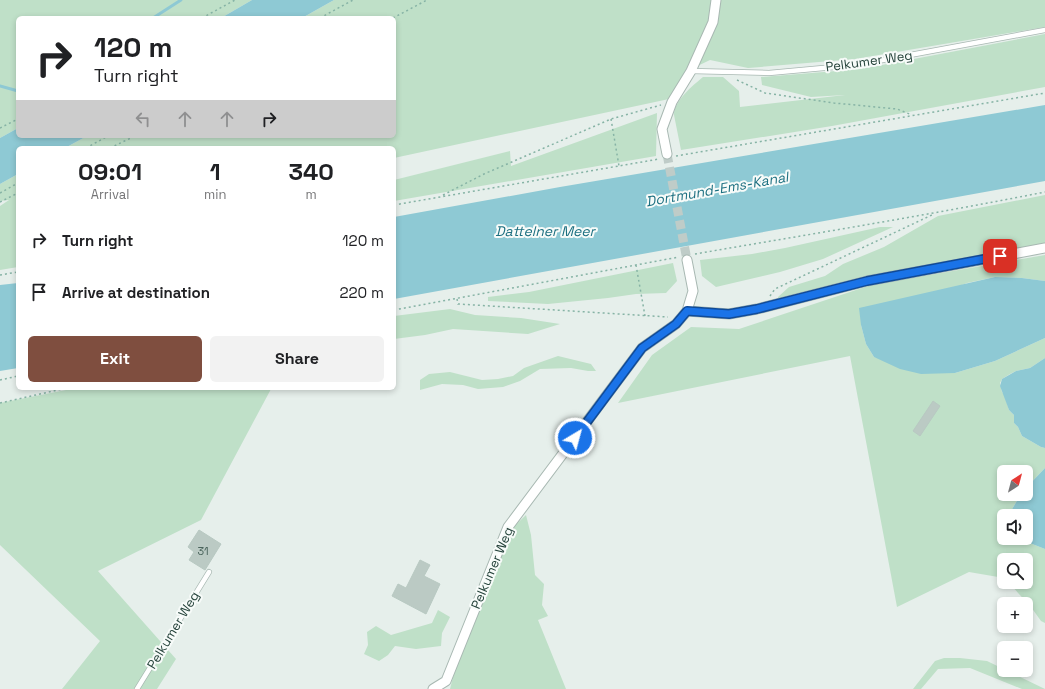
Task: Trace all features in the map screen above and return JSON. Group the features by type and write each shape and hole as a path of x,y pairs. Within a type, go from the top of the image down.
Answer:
{"street":[{"path":"669,156 662,130 672,102 691,71 713,22 716,0"},
{"path":"687,311 729,314 757,309 867,281 1045,248"},
{"name":"Pelkumer Weg","path":"433,689 446,685 508,527 642,348 676,324 687,311 693,291 685,257"}],"lane":[{"name":"Pelkumer Weg","path":"691,71 769,73 856,65 1045,30"},
{"name":"Pelkumer Weg","path":"137,689 209,572"}],"path":[{"path":"206,16 235,0"},
{"path":"324,16 353,0"},
{"path":"396,16 427,0"},
{"path":"721,72 765,93 834,103 897,109 914,116"},
{"path":"396,205 669,156 1045,93"},
{"path":"442,196 484,174 611,118 672,102"},
{"path":"611,118 618,166"},
{"path":"0,128 16,119"},
{"path":"90,146 104,138"},
{"path":"114,146 131,138"},
{"path":"0,193 16,184"},
{"path":"396,310 636,265 936,213 1045,192"},
{"path":"0,202 16,194"},
{"path":"757,309 775,289 936,213"},
{"path":"636,265 645,316"},
{"path":"0,275 16,272"},
{"path":"457,299 458,304 667,318 687,311"},
{"path":"0,380 16,376"},
{"path":"0,403 58,390"}],"green space":[{"path":"0,0 252,0 224,16 16,16 16,129 0,138"},
{"path":"334,0 1045,0 1045,27 855,59 748,68 710,60 685,72 669,99 396,158 396,146 69,146 83,138 396,138 396,16 306,16"},
{"path":"1045,34 1045,87 832,126 681,150 674,115 675,110 684,94 703,77 723,77 739,91 740,107 845,95 811,97 762,85 761,77 861,69"},
{"path":"657,113 656,156 396,201 396,180 510,151 511,166"},
{"path":"16,175 16,267 0,270 0,206 9,200 0,201 0,184"},
{"path":"1045,195 1045,245 778,300 778,297 789,287 825,276 843,264 884,247 938,216"},
{"path":"880,227 893,227 823,259 780,272 716,287 702,276 700,260 752,254 785,248"},
{"path":"1045,255 1045,281 995,277 967,283 861,325 866,344 874,357 955,373 995,361 1045,338 1045,358 1030,368 1010,374 1002,379 1000,383 1009,410 1014,415 1014,423 1018,427 1022,436 1045,448 1045,468 1033,481 1033,465 997,465 997,501 1017,501 1012,509 997,509 997,545 1033,544 1045,549 1045,623 1041,621 1033,610 1033,597 1022,597 1014,589 1033,589 1033,553 997,553 997,577 969,572 897,607 850,356 618,403 652,355 691,327 739,329 871,285"},
{"path":"673,263 677,281 666,293 636,294 548,304 488,301 488,297 529,292"},
{"path":"450,309 475,315 521,318 560,324 528,334 453,329 396,339 396,316"},
{"path":"558,356 591,364 596,371 571,368 540,369 520,381 503,387 478,389 463,385 442,384 420,390 420,380 429,374 450,372 482,380 498,379 513,376 524,368"},
{"path":"66,390 270,390 201,520 98,571 176,659 157,689 62,689 100,641 0,545 0,403"},
{"path":"526,515 531,535 535,575 544,584 542,605 548,616 538,620 566,689 450,689 453,677 509,531"},
{"path":"438,610 450,617 442,633 441,646 416,649 395,646 388,655 379,661 364,654 368,645 367,632 376,626 391,635 432,623"},
{"path":"944,658 960,658 987,661 997,666 997,677 1020,677 1045,689 1022,689 970,668 938,669 921,689 913,689 935,661"}],"water":[{"path":"252,0 334,0 306,16 224,16"},
{"name":"Dattelner Meer","path":"1045,105 1045,181 396,299 396,217 560,187"},
{"path":"16,129 16,138 83,138 69,146 16,146 16,175 0,184 0,138"},
{"path":"995,277 1045,281 1045,338 995,361 955,373 921,374 900,369 874,357 866,344 861,325 859,308"},
{"path":"16,283 16,368 0,371 0,285"},
{"path":"1045,358 1045,448 1022,436 1018,427 1014,423 1014,415 1009,410 1000,386 1002,379 1016,371 1030,368"},
{"path":"1045,468 1045,549 1033,544 1033,509 1012,509 1017,501 1033,501 1033,481"}],"building":[{"path":"933,401 940,406 920,436 913,431"},
{"path":"199,530 221,544 205,570 189,560 194,552 188,547"},
{"path":"420,560 430,565 424,576 440,584 426,614 392,596 398,584 406,588"}],"waterway":[{"path":"156,16 181,0"},
{"path":"0,86 16,90"}],"tunnel":[{"path":"667,154 687,260"}],"route":[{"path":"575,438 642,348 676,324 687,311 729,314 757,309 867,281 1000,256"}],"water label":[{"name":"Dortmund-Ems-Kanal","path":"717,189"}]}
